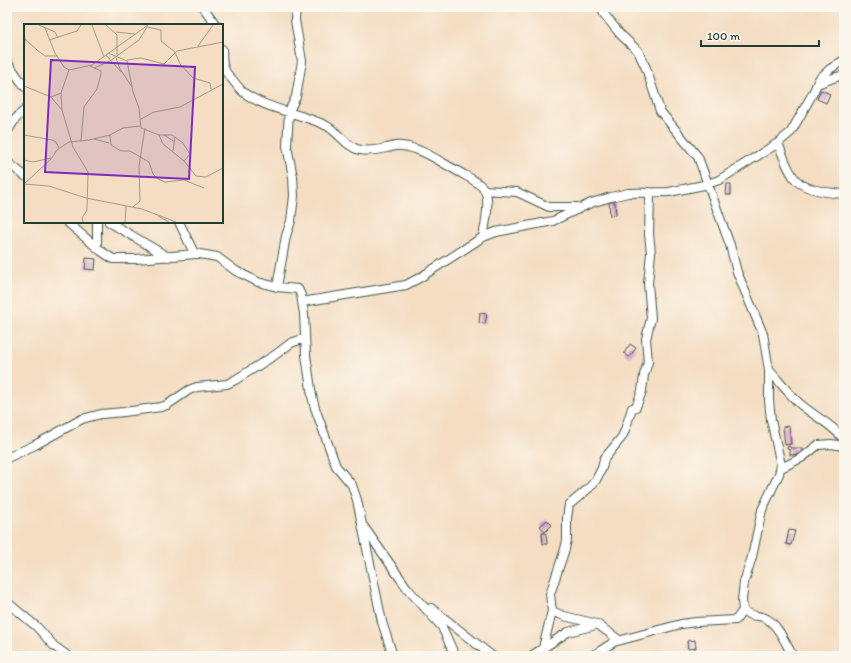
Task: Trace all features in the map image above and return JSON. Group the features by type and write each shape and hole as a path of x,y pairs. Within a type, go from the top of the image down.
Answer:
{"street":[{"path":"203,7 215,24"},
{"path":"277,286 294,196 293,177 287,146 289,111 296,97 302,61 295,20 296,7"},
{"path":"601,7 604,14 620,34 638,51 646,68 660,111 698,156 730,245 737,272 763,334 769,370 771,420 781,468 766,499 760,517 752,557 743,587 742,600 743,610 746,614 766,618 773,624 793,656"},
{"path":"302,302 406,285 483,237 510,229 553,221 582,207 611,197 649,192 669,192 719,180 778,143 791,132 819,78 844,60"},
{"path":"7,62 24,86"},
{"path":"223,65 225,70 243,92 264,103 289,111 331,128 350,145 356,148 369,150 401,146 421,151 471,179 484,190 486,196 486,220 483,237"},
{"path":"817,84 844,75"},
{"path":"7,133 17,116 24,111"},
{"path":"778,143 789,168 798,182 827,193 844,194"},
{"path":"7,162 24,175"},
{"path":"484,190 518,192 549,207 582,207"},
{"path":"543,648 552,611 550,594 567,540 567,518 569,505 596,480 602,468 604,459 622,437 631,416 632,408 636,407 642,392 644,375 648,362 646,338 651,318 648,282 651,253 649,234 649,192"},
{"path":"68,223 113,259 129,260 196,254 217,257 236,271 258,282 298,289 301,295 304,314 309,374 315,408 336,466 352,485 357,500 382,622 393,656"},
{"path":"97,223 97,247"},
{"path":"111,223 168,257"},
{"path":"179,223 192,251 196,254"},
{"path":"7,458 35,445 82,419 101,414 167,405 189,390 197,387 227,384 275,355 291,343 305,338"},
{"path":"769,370 798,403 837,432 844,440"},
{"path":"781,468 803,457 818,445 831,444 844,446"},
{"path":"362,523 389,564 415,597 442,627 455,656"},
{"path":"415,597 492,656"},
{"path":"7,602 37,627 54,646 68,656"},
{"path":"592,656 619,640 688,622 736,620 743,610"},
{"path":"552,611 564,616 597,624 619,640"},
{"path":"531,656 568,632 597,624"}],"building":[{"path":"821,90 830,94 826,103 817,99"},
{"path":"727,184 731,184 731,195 726,195"},
{"path":"609,202 615,202 616,215 610,216"},
{"path":"86,258 96,259 95,270 85,269"},
{"path":"480,313 487,314 485,324 479,323"},
{"path":"630,344 636,348 629,357 624,353"},
{"path":"789,426 791,444 785,445 783,427"},
{"path":"788,446 791,448 801,448 802,454 790,455 790,450 787,449"},
{"path":"547,520 552,525 545,532 540,526"},
{"path":"789,530 795,531 791,545 786,544"},
{"path":"542,533 546,533 547,544 543,544"},
{"path":"695,640 696,648 688,649 687,641"}]}
